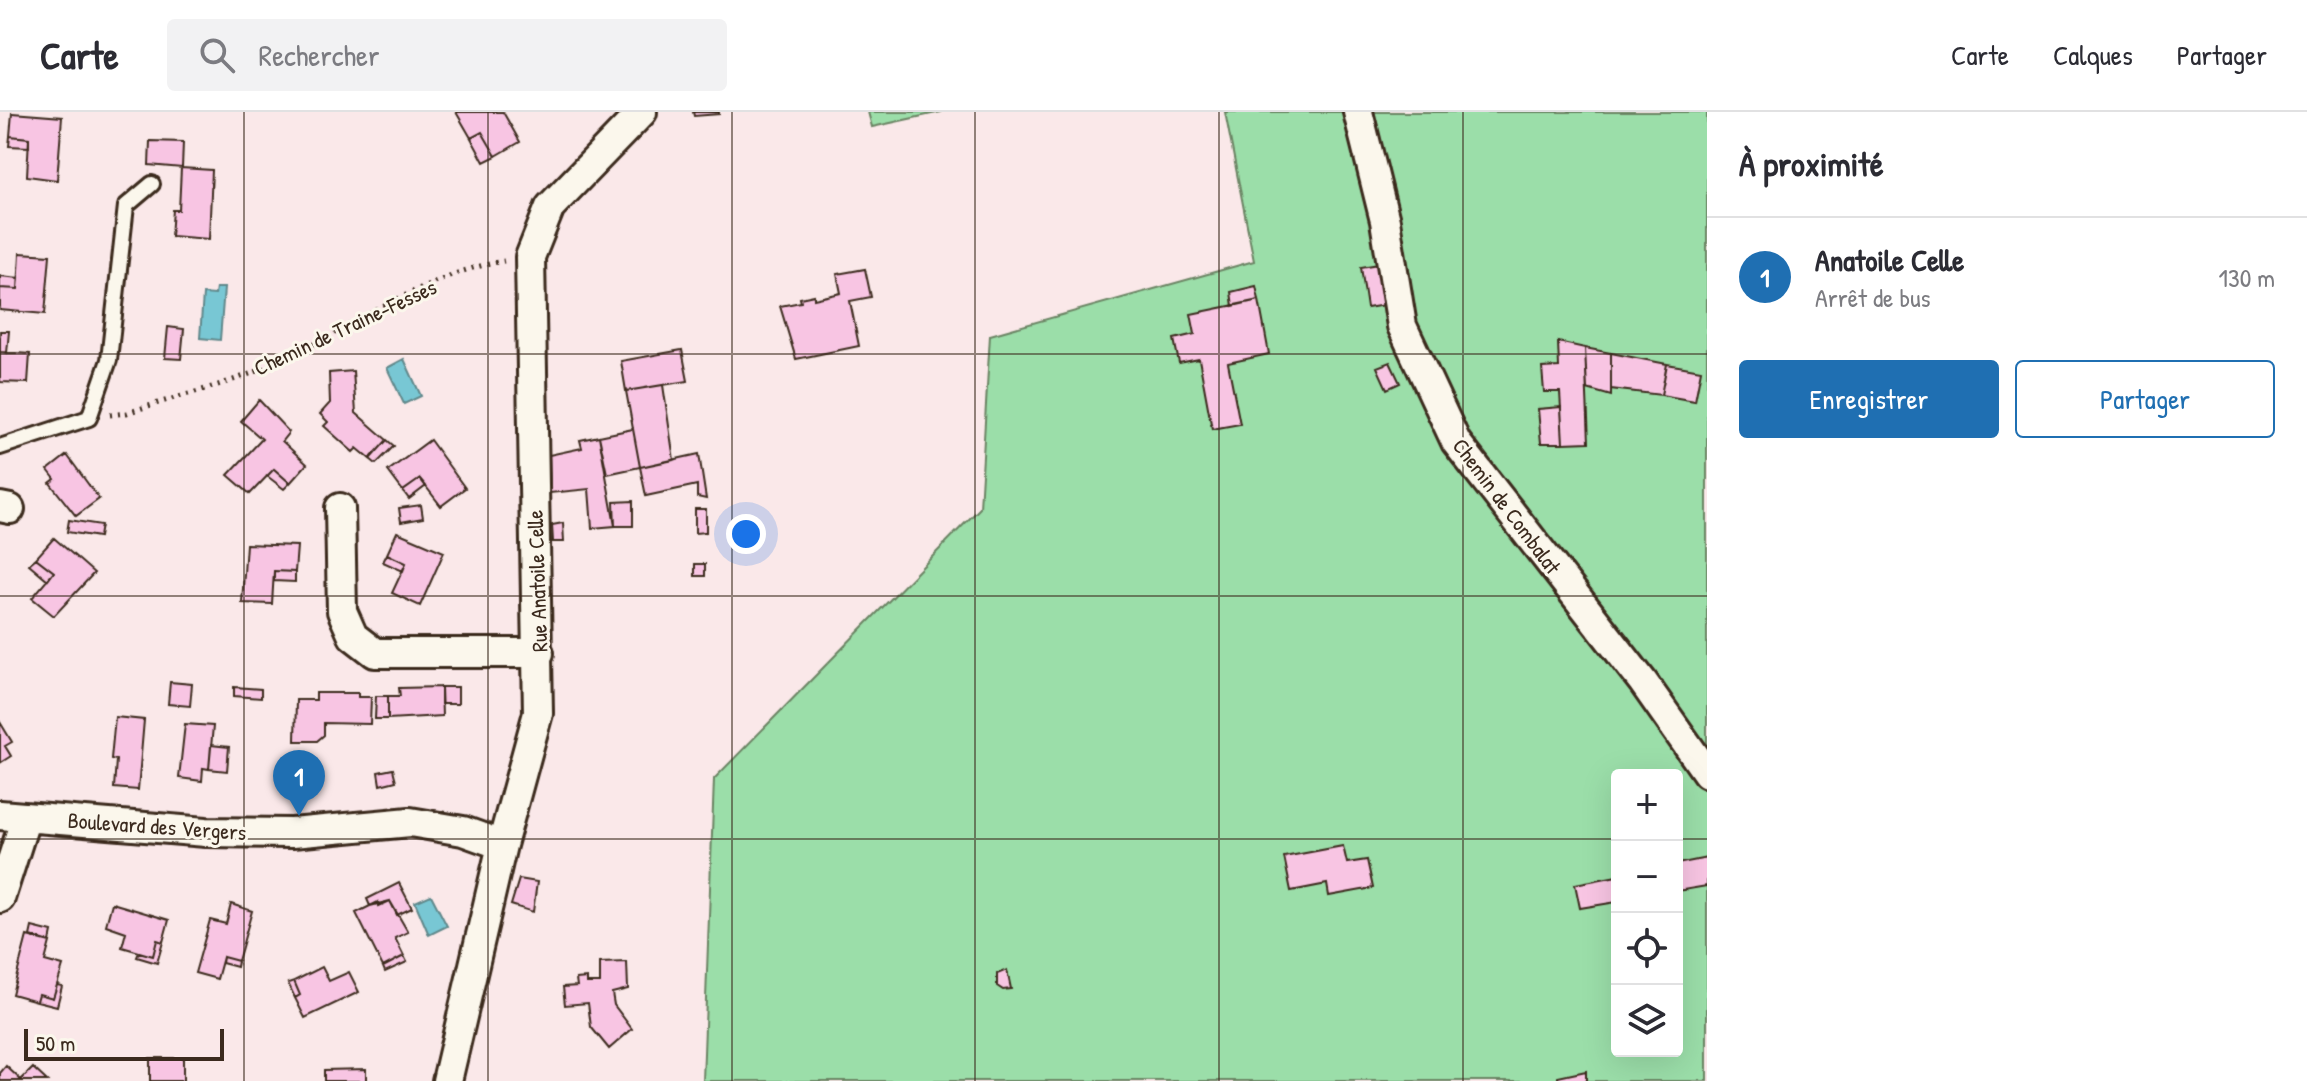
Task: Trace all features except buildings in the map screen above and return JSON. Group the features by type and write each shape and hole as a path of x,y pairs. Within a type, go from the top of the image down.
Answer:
{"street":[{"name":"Rue Anatoile Celle","path":"447,1081 502,845 538,713 530,257 550,207 642,112"},
{"name":"Chemin de Combalat","path":"1358,112 1385,221 1402,326 1456,442 1643,682 1707,773"},
{"path":"340,508 342,611 353,636 375,653 539,653"},
{"path":"0,898 13,816"},
{"name":"Boulevard des Vergers","path":"13,816 220,832 292,833 410,822 463,831 502,845"}],"lane":[{"path":"0,447 89,418 109,360 126,206 152,184"}],"path":[{"name":"Chemin de Traine-Fesses","path":"89,418 127,413 259,371 421,290 482,265 506,261"}],"green space":[{"path":"868,112 941,112 872,127"},
{"path":"1225,112 1707,112 1707,1081 703,1081 714,779 980,508 990,335 1254,261"}],"water":[{"path":"216,288 224,288 220,340 200,338 203,294 215,295"},
{"path":"404,359 421,396 404,404 387,368"},
{"path":"431,895 447,926 429,935 415,902"}],"place":[{"name":"Anatoile Celle","path":"299,816"}]}
